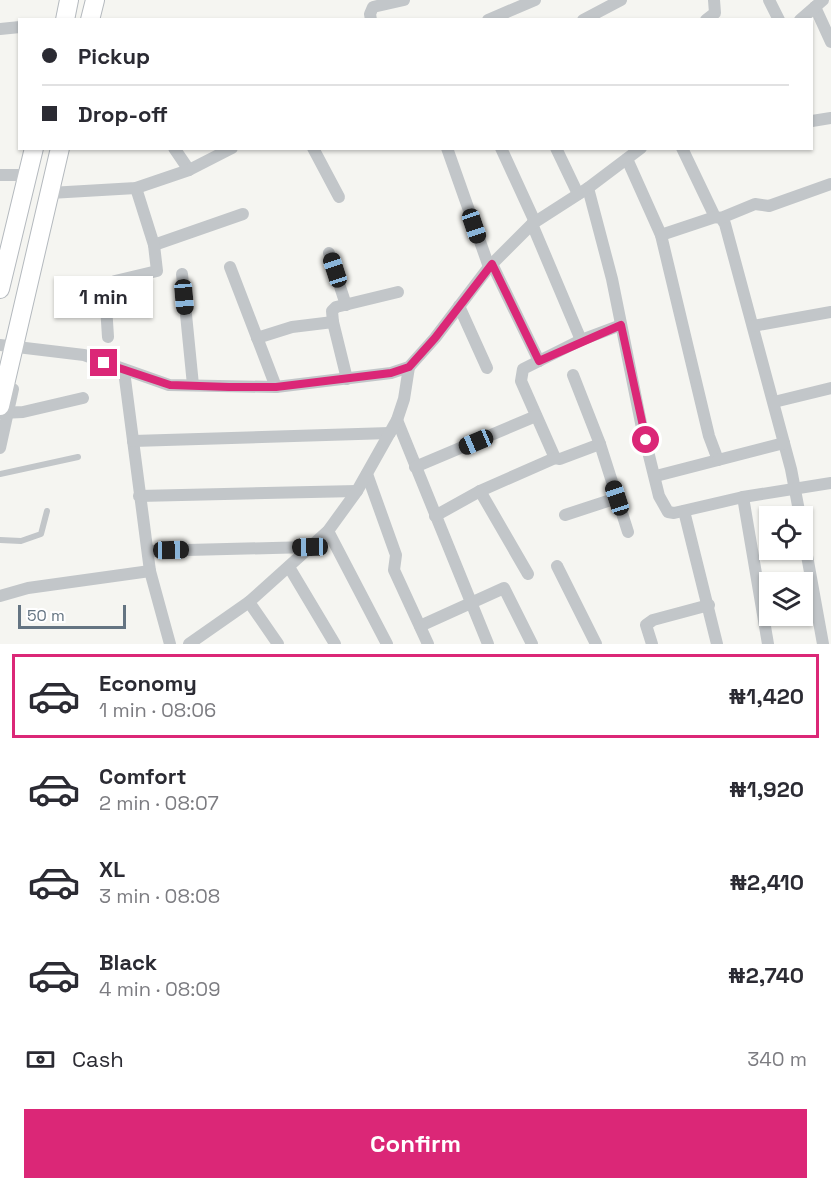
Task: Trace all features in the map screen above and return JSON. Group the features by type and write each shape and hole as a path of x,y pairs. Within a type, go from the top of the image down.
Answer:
{"main road":[{"path":"65,18 69,0"},
{"path":"90,18 94,0"},
{"path":"0,289 3,260 34,150"},
{"path":"3,410 12,346 54,192 60,150"}],"street":[{"path":"371,18 373,8 404,0"},
{"path":"493,18 536,0"},
{"path":"587,18 621,0"},
{"path":"709,18 715,13 714,0"},
{"path":"770,0 778,18"},
{"path":"802,18 819,3 831,42"},
{"path":"0,29 18,27"},
{"path":"813,121 831,118"},
{"path":"175,150 189,171"},
{"path":"54,192 136,188 189,171 228,150"},
{"path":"314,150 339,197"},
{"path":"448,150 490,266 539,361"},
{"path":"502,150 581,340"},
{"path":"557,150 583,191 621,325 659,496 668,512 684,511 743,497 831,483"},
{"path":"12,346 84,355 124,371 170,385 276,387 391,373 409,367 435,338 490,266 533,223 583,191 638,150"},
{"path":"683,150 718,218 725,224 774,402 798,506"},
{"path":"627,159 661,236 709,436 718,460"},
{"path":"0,175 28,174"},
{"path":"661,236 755,204 770,206 831,184"},
{"path":"108,337 105,290 115,281 157,271 154,245 136,188"},
{"path":"154,245 243,214"},
{"path":"329,253 346,305"},
{"path":"230,267 276,387"},
{"path":"182,274 193,385"},
{"path":"347,379 332,311 346,305 399,292"},
{"path":"459,306 487,368"},
{"path":"753,326 831,312"},
{"path":"257,338 292,327 333,322"},
{"path":"555,458 520,376 523,369 581,340 621,325"},
{"path":"189,644 249,602 328,531 357,492 397,420 404,399 409,367"},
{"path":"124,371 150,572 170,644"},
{"path":"573,375 600,444 628,532"},
{"path":"774,402 831,388"},
{"path":"0,448 3,410 83,398"},
{"path":"415,467 536,416"},
{"path":"397,420 488,644"},
{"path":"133,441 390,433"},
{"path":"656,476 784,443"},
{"path":"435,516 480,491 555,458 560,459 600,444"},
{"path":"367,474 396,555 394,570 428,644"},
{"path":"480,491 528,574"},
{"path":"139,496 357,492"},
{"path":"743,497 768,644"},
{"path":"564,515 617,498"},
{"path":"684,511 717,644"},
{"path":"328,531 387,644"},
{"path":"148,551 310,547"},
{"path":"808,560 823,644"},
{"path":"557,566 596,644"},
{"path":"289,567 335,644"},
{"path":"0,596 28,588 150,572"},
{"path":"420,626 504,588 532,644"},
{"path":"249,602 278,644"},
{"path":"652,644 646,625 653,620 709,605"}],"lane":[{"path":"0,474 78,457"},
{"path":"0,540 21,541 41,534 47,511"}],"route":[{"path":"104,363 170,385 276,387 391,373 409,367 435,338 492,264 539,361 581,340 621,325 646,440"}]}
